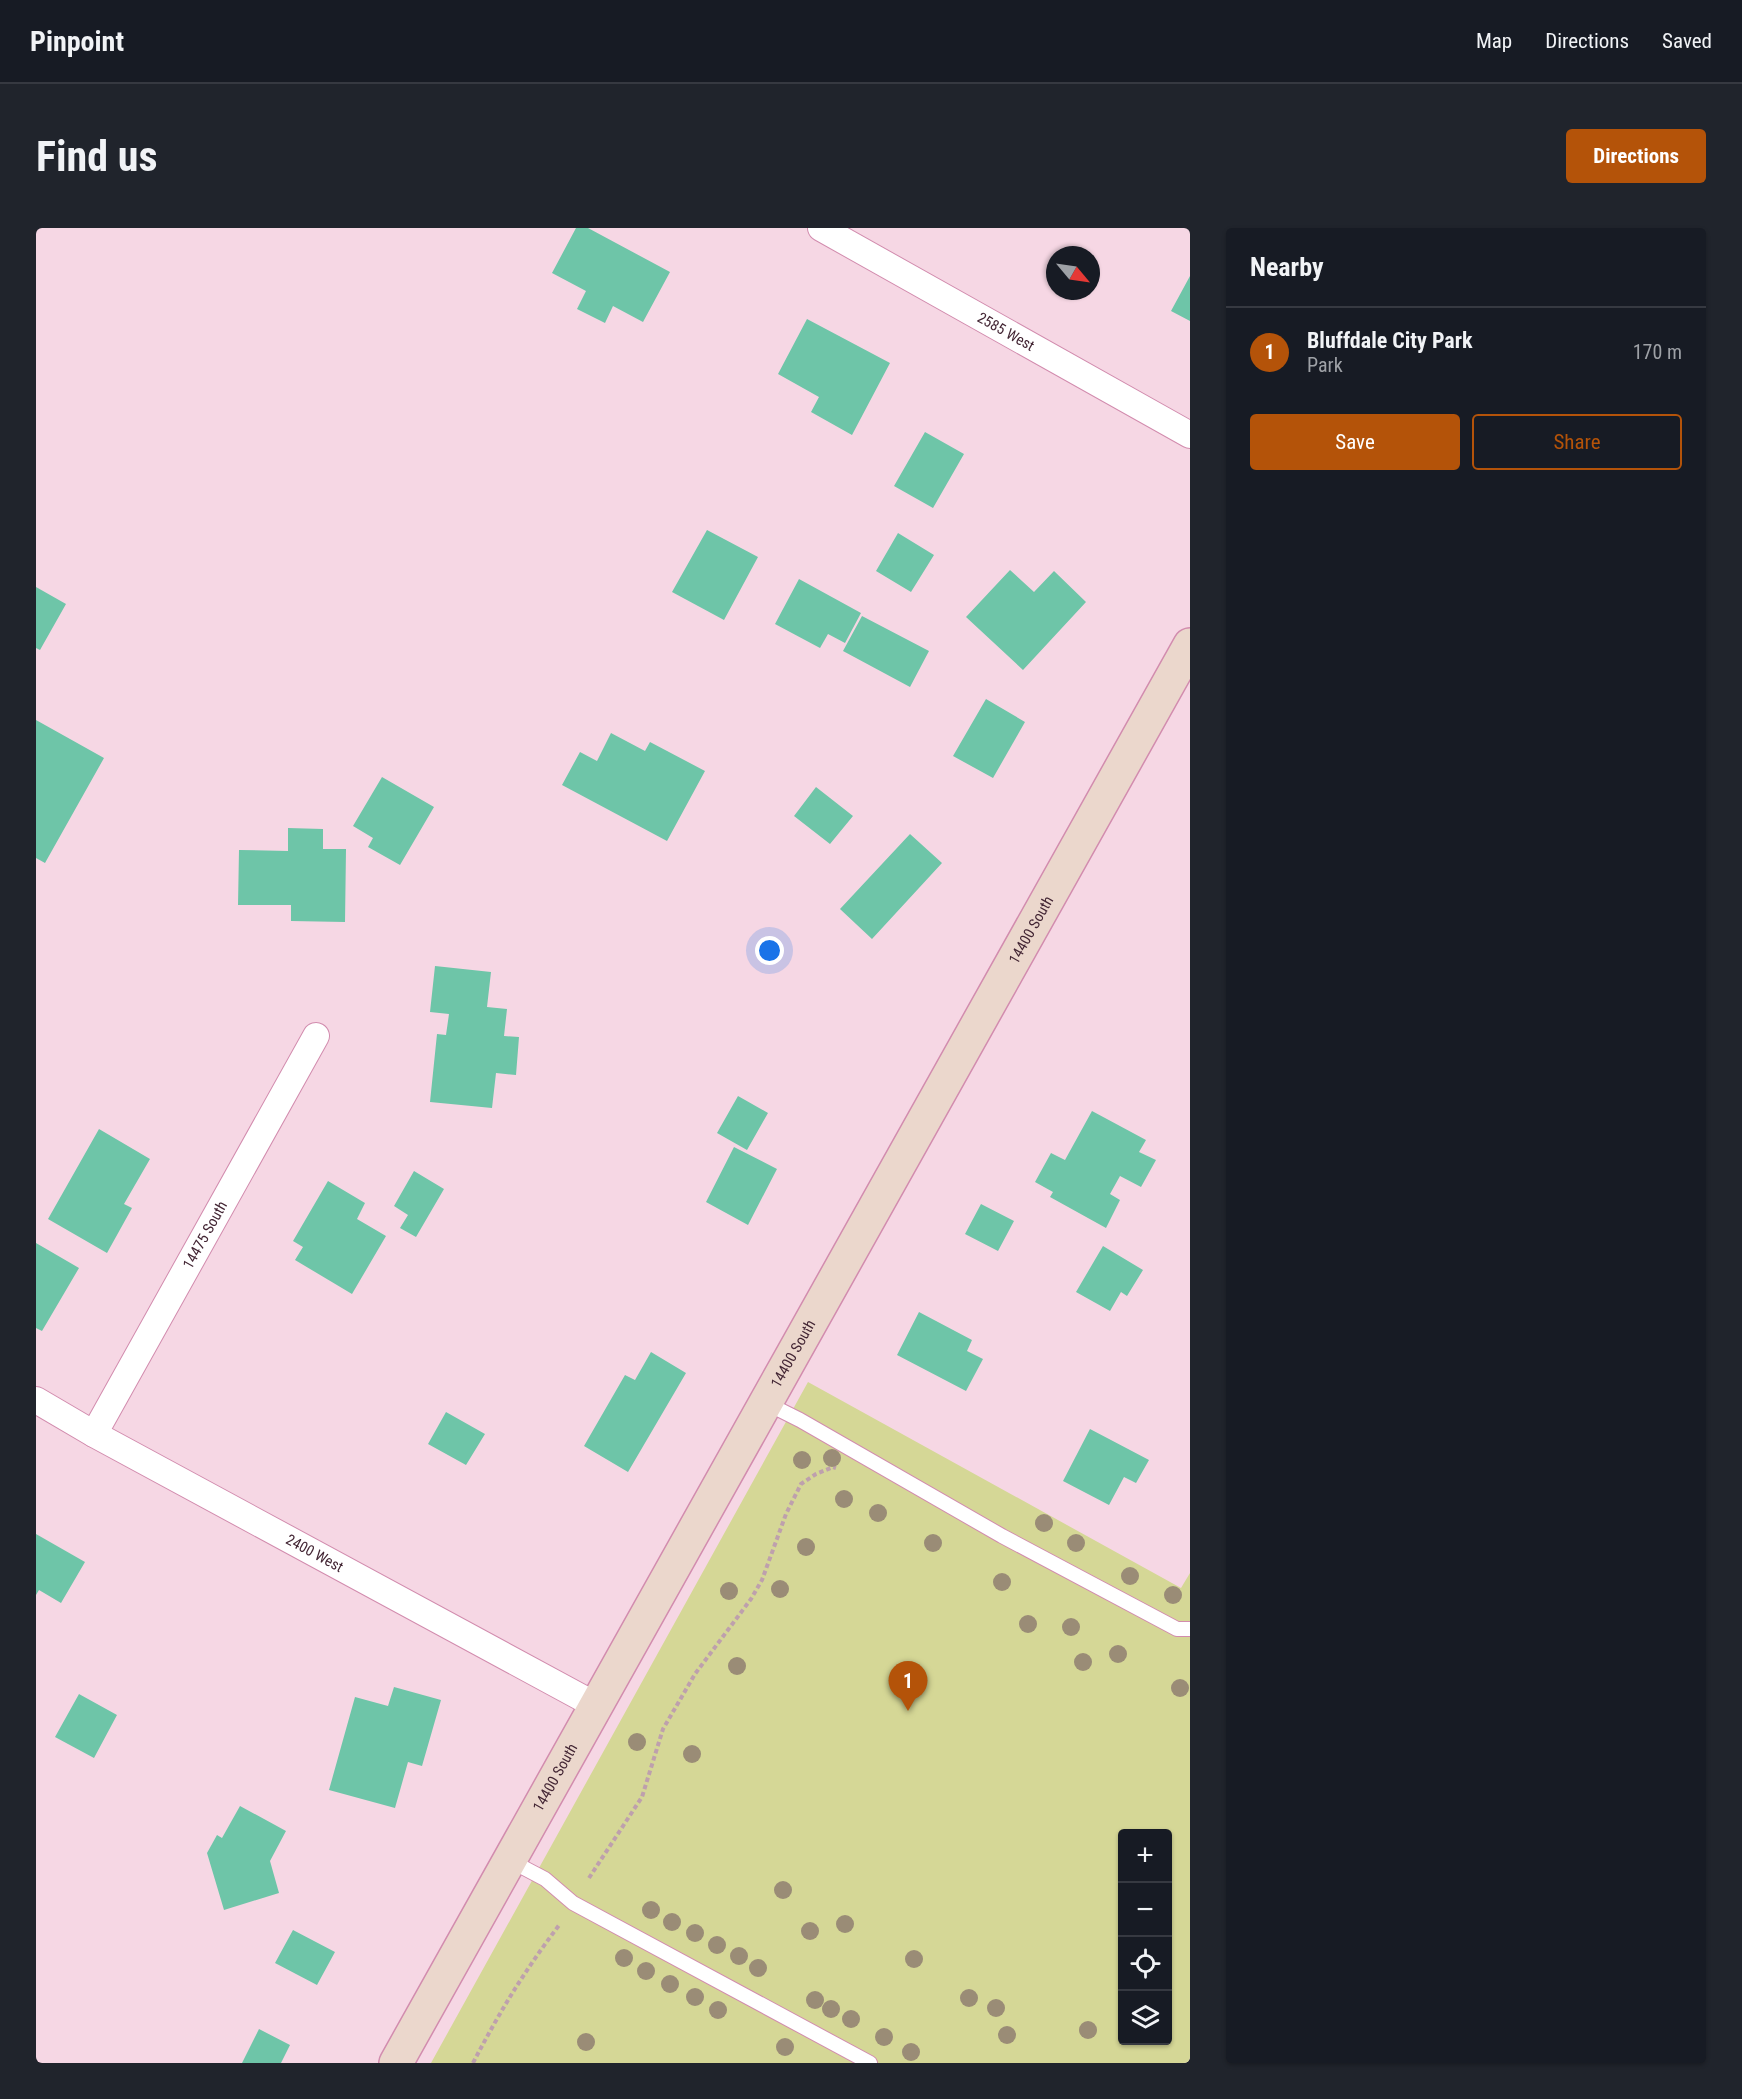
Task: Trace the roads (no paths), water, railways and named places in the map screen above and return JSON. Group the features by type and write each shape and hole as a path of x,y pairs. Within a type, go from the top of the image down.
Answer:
{"main road":[{"name":"14400 South","path":"396,2063 1190,645"}],"street":[{"name":"2585 West","path":"821,228 1190,435"},
{"name":"14475 South","path":"94,1434 316,1036"},
{"name":"2400 West","path":"36,1400 94,1434 596,1705"}],"lane":[{"path":"766,1403 800,1420 1002,1536 1177,1629 1190,1629"},
{"path":"508,1860 545,1879 573,1903 870,2063"}],"place":[{"name":"Bluffdale City Park","path":"908,1711"}]}
